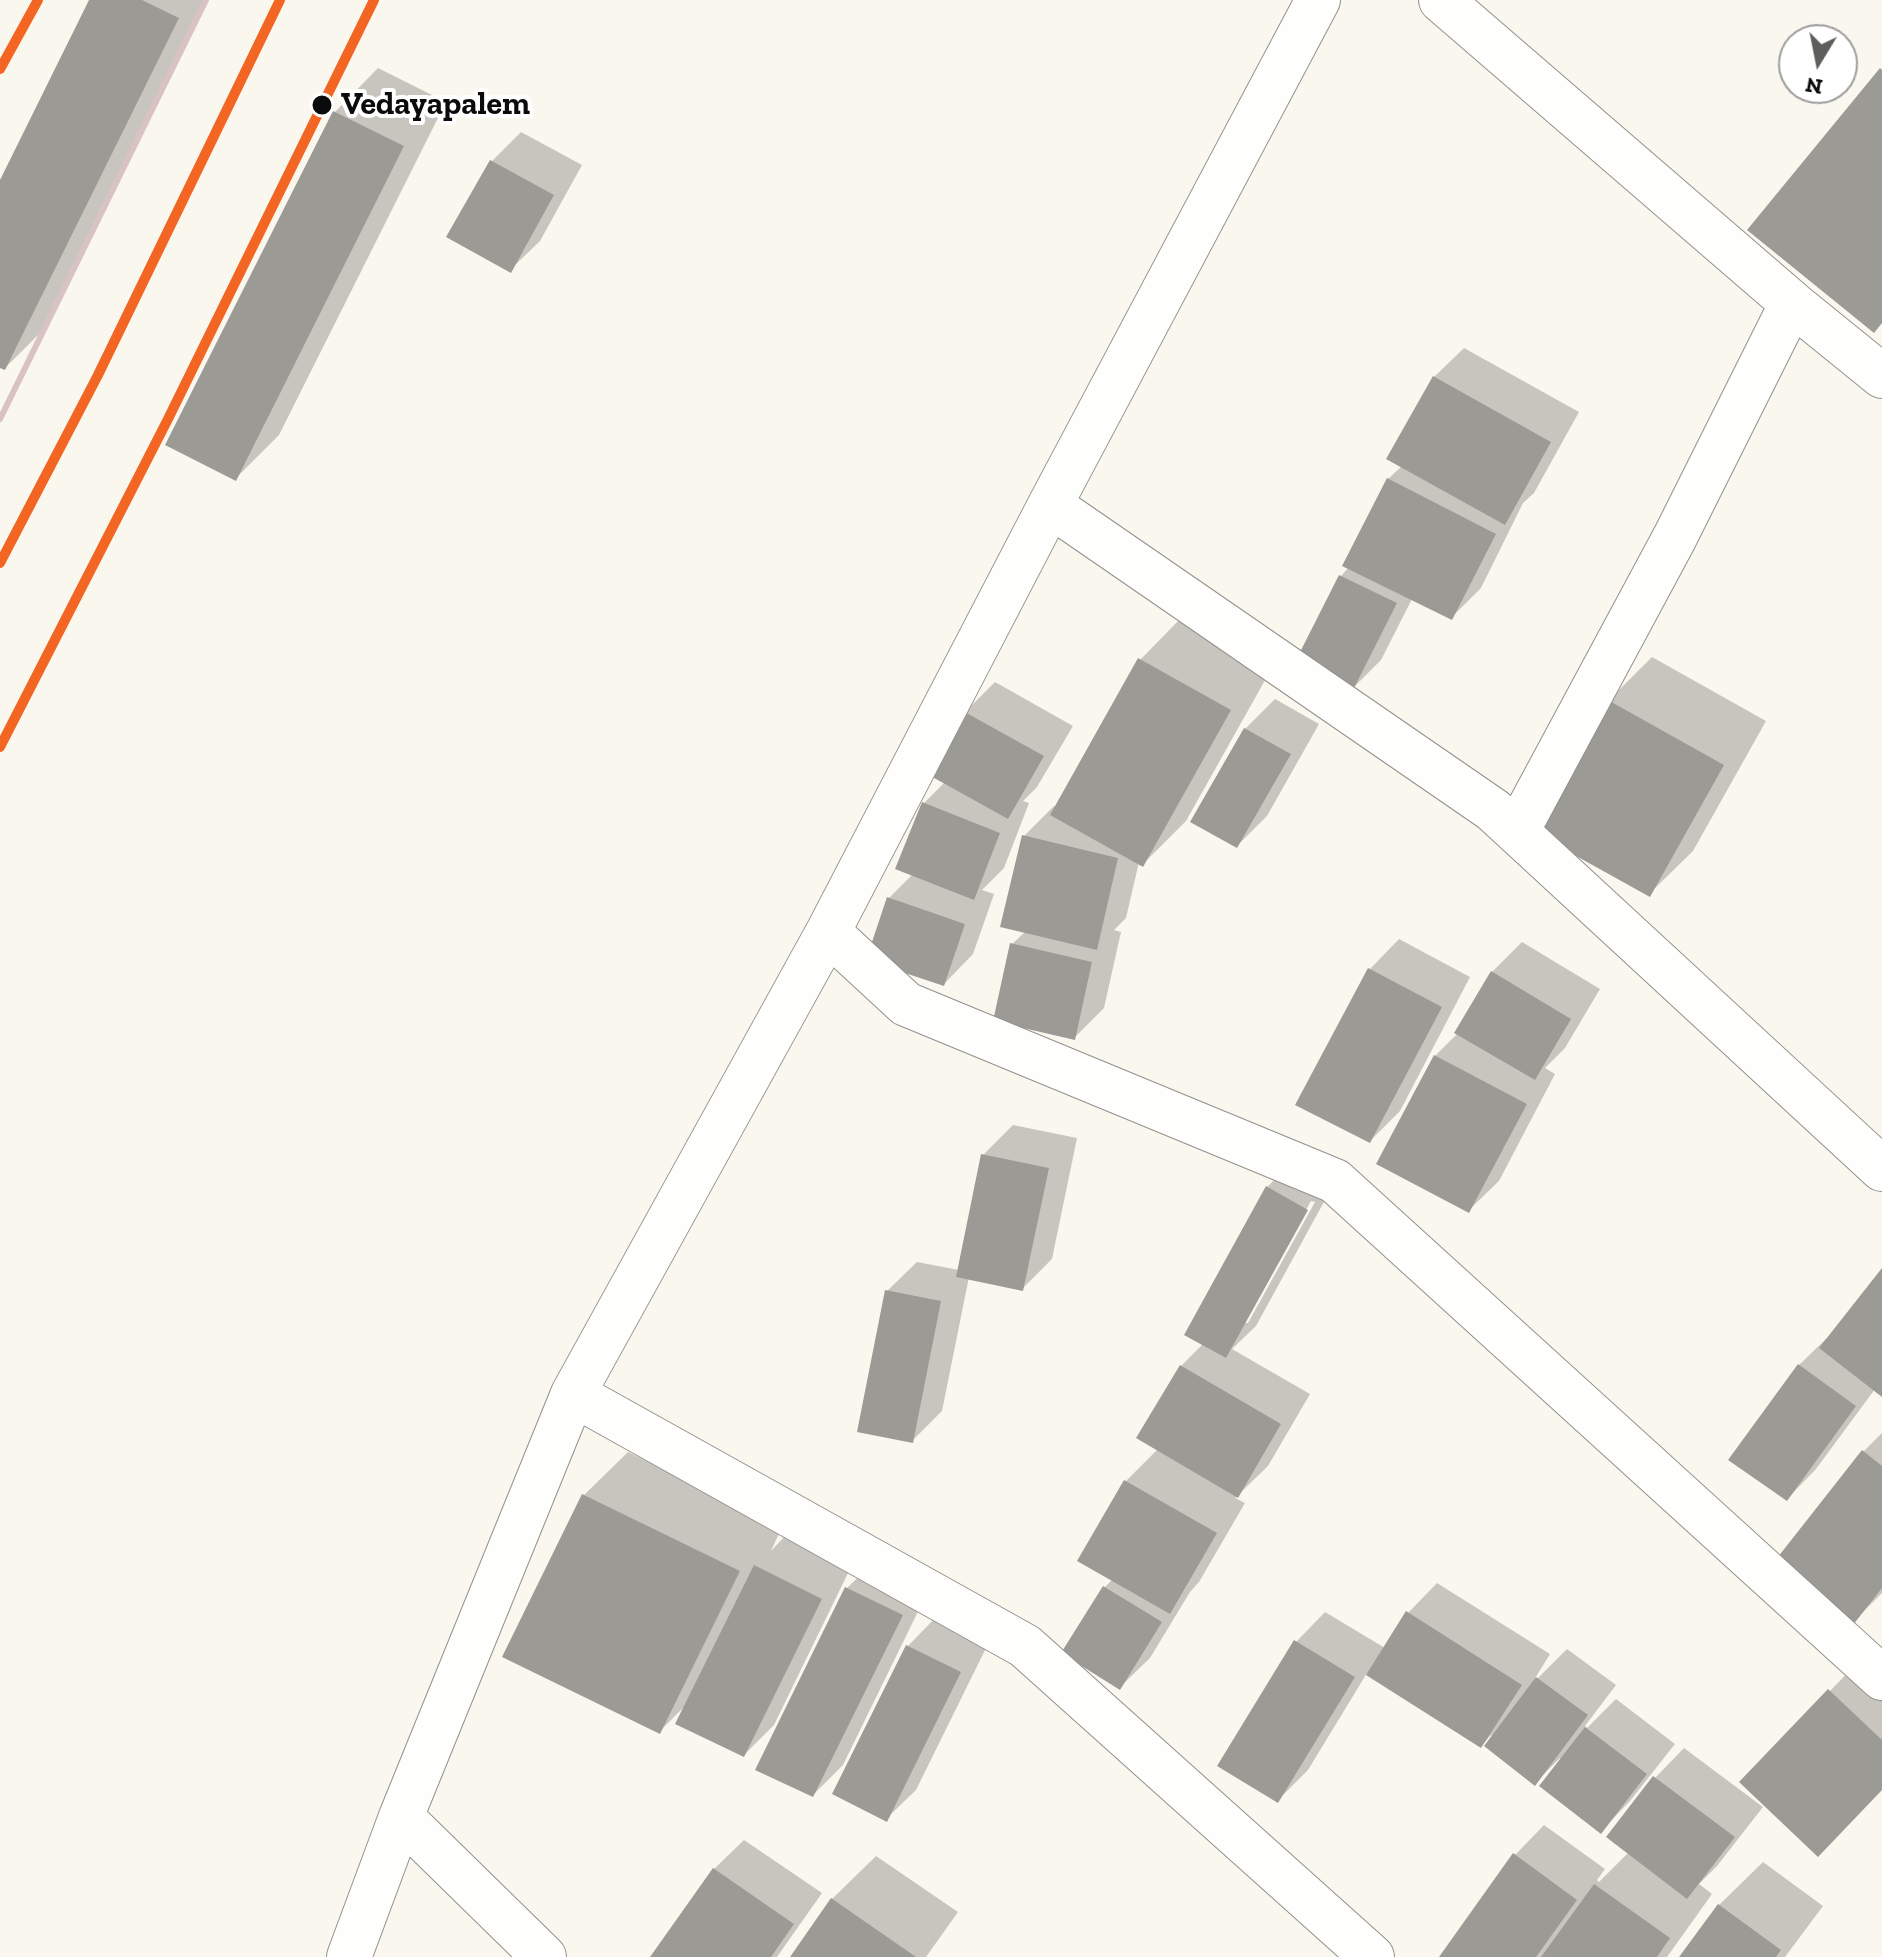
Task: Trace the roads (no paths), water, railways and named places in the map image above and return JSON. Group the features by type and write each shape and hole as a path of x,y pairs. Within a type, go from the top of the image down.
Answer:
{"street":[{"path":"349,1957 401,1817 573,1394 828,932 1318,0"},
{"path":"1441,0 1792,303 1882,376"},
{"path":"1517,831 1675,537 1792,303"},
{"path":"1050,505 1493,810 1882,1169"},
{"path":"828,932 906,1004 1335,1181 1882,1678"},
{"path":"573,1394 1025,1646 1372,1957"},
{"path":"401,1817 544,1957"}],"railway":[{"path":"0,69 38,0"},
{"path":"0,419 206,0"}],"place":[{"name":"Vedayapalem","path":"322,105"}]}
